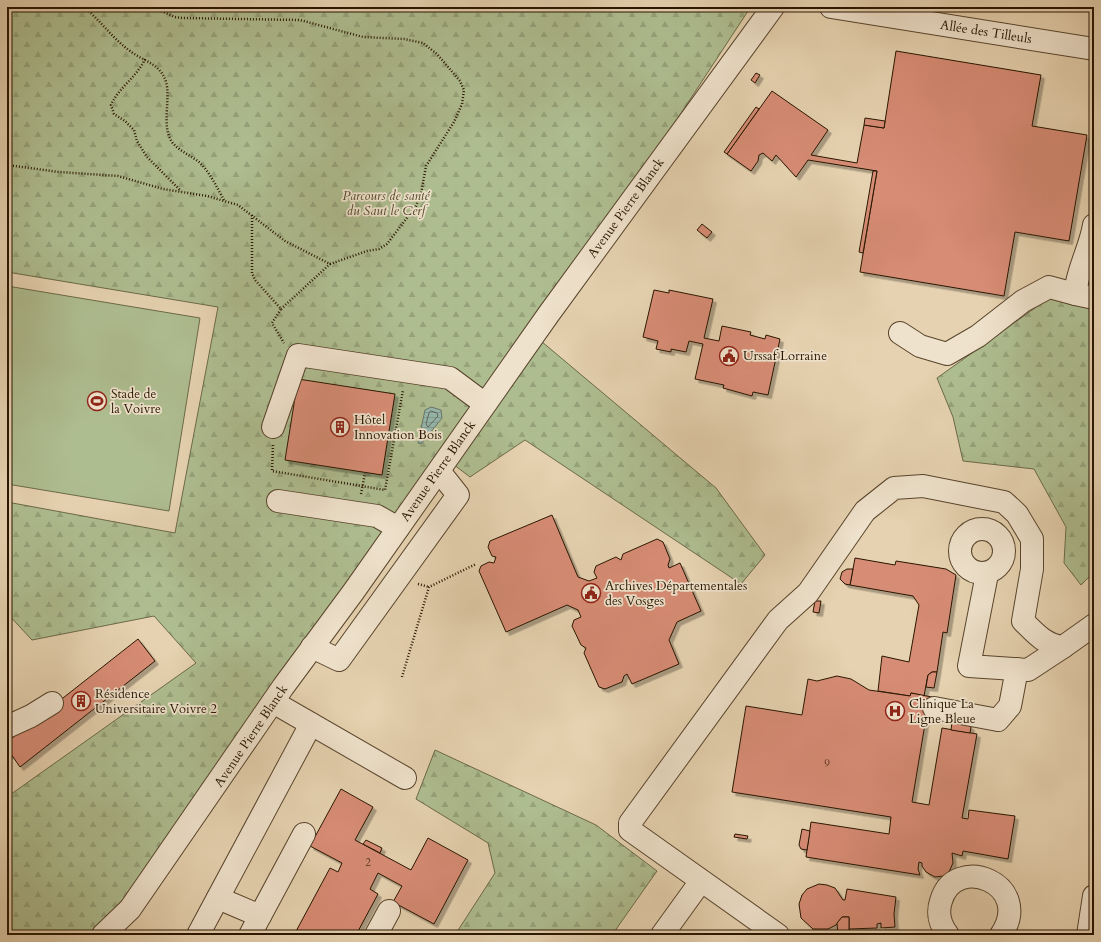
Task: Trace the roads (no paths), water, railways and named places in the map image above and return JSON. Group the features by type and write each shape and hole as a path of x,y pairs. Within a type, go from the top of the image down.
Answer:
{"street":[{"name":"Avenue Pierre Blanck","path":"103,935 130,909 273,702 485,404 595,250 774,7"},
{"name":"Allée des Tilleuls","path":"831,7 1094,49"},
{"path":"1084,296 1076,280 1092,240 1094,225"},
{"path":"900,333 920,346 947,354 978,336 1023,301 1049,287 1084,296"},
{"path":"273,427 298,355 450,378 485,404"},
{"path":"312,647 340,660 454,502 458,495 439,470"},
{"path":"778,935 630,830 630,824 778,620 808,593 865,511 894,488 923,486 1004,502 1018,514 1032,539 1032,569 1023,621 1038,637 1054,646 1063,647"},
{"path":"278,501 377,516 398,528"},
{"path":"987,574 969,666 1028,670 1094,625"},
{"path":"934,708 998,720 1010,706 1017,669"},
{"path":"273,702 405,778"},
{"path":"7,727 31,716 52,703"},
{"path":"198,935 311,724"},
{"path":"250,935 304,834"},
{"path":"943,933 939,912 942,896 949,887 958,880 968,877 980,877 990,880 1000,887 1006,896 1009,907 1009,917 1006,927 1001,935"},
{"path":"662,935 701,880"},
{"path":"1088,935 1094,896"},
{"path":"218,898 260,916"},
{"path":"376,935 389,911"}],"water":[{"path":"431,407 441,410 442,418 421,444 418,443 425,410"}],"place":[{"name":"Urssaf Lorraine","path":"729,356"},
{"name":"Stade de la Voivre","path":"97,401"},
{"name":"Hôtel Innovation Bois","path":"340,427"},
{"name":"Archives Départementales des Vosges","path":"591,593"},
{"name":"Résidence Universitaire Voivre 2","path":"81,701"},
{"name":"Clinique La Ligne Bleue","path":"895,711"}],"park label":[{"name":"Parcours de santé du Saut le Cerf","path":"386,204"}]}
